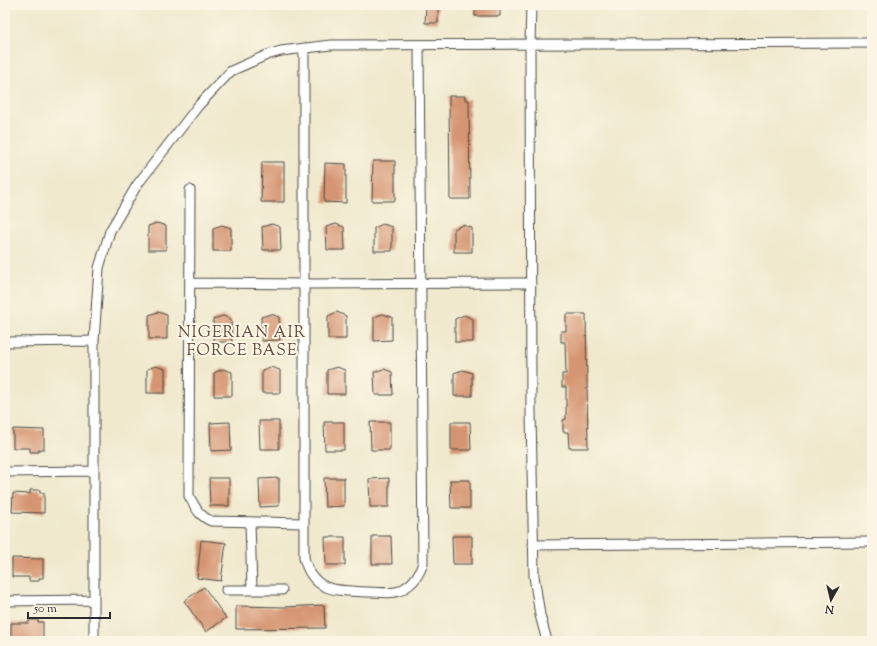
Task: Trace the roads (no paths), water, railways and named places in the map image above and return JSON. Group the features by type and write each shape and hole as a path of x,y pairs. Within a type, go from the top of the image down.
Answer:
{"street":[{"path":"531,5 533,545 534,576 540,615 547,641"},
{"path":"94,641 94,341 99,268 110,231 137,185 198,106 231,71 267,55 280,51 331,45 872,44"},
{"path":"304,48 304,558 307,569 313,578 323,586 334,590 391,593 402,590 411,585 419,576 423,563 420,45"},
{"path":"190,190 189,496 197,511 211,521 304,523"},
{"path":"190,283 531,283"},
{"path":"5,342 94,341"},
{"path":"5,472 93,471"},
{"path":"250,522 252,590"},
{"path":"533,545 872,542"},
{"path":"226,590 282,590"},
{"path":"5,601 94,600"}],"district":[{"name":"NIGERIAN AIR FORCE BASE","path":"242,342"}]}
